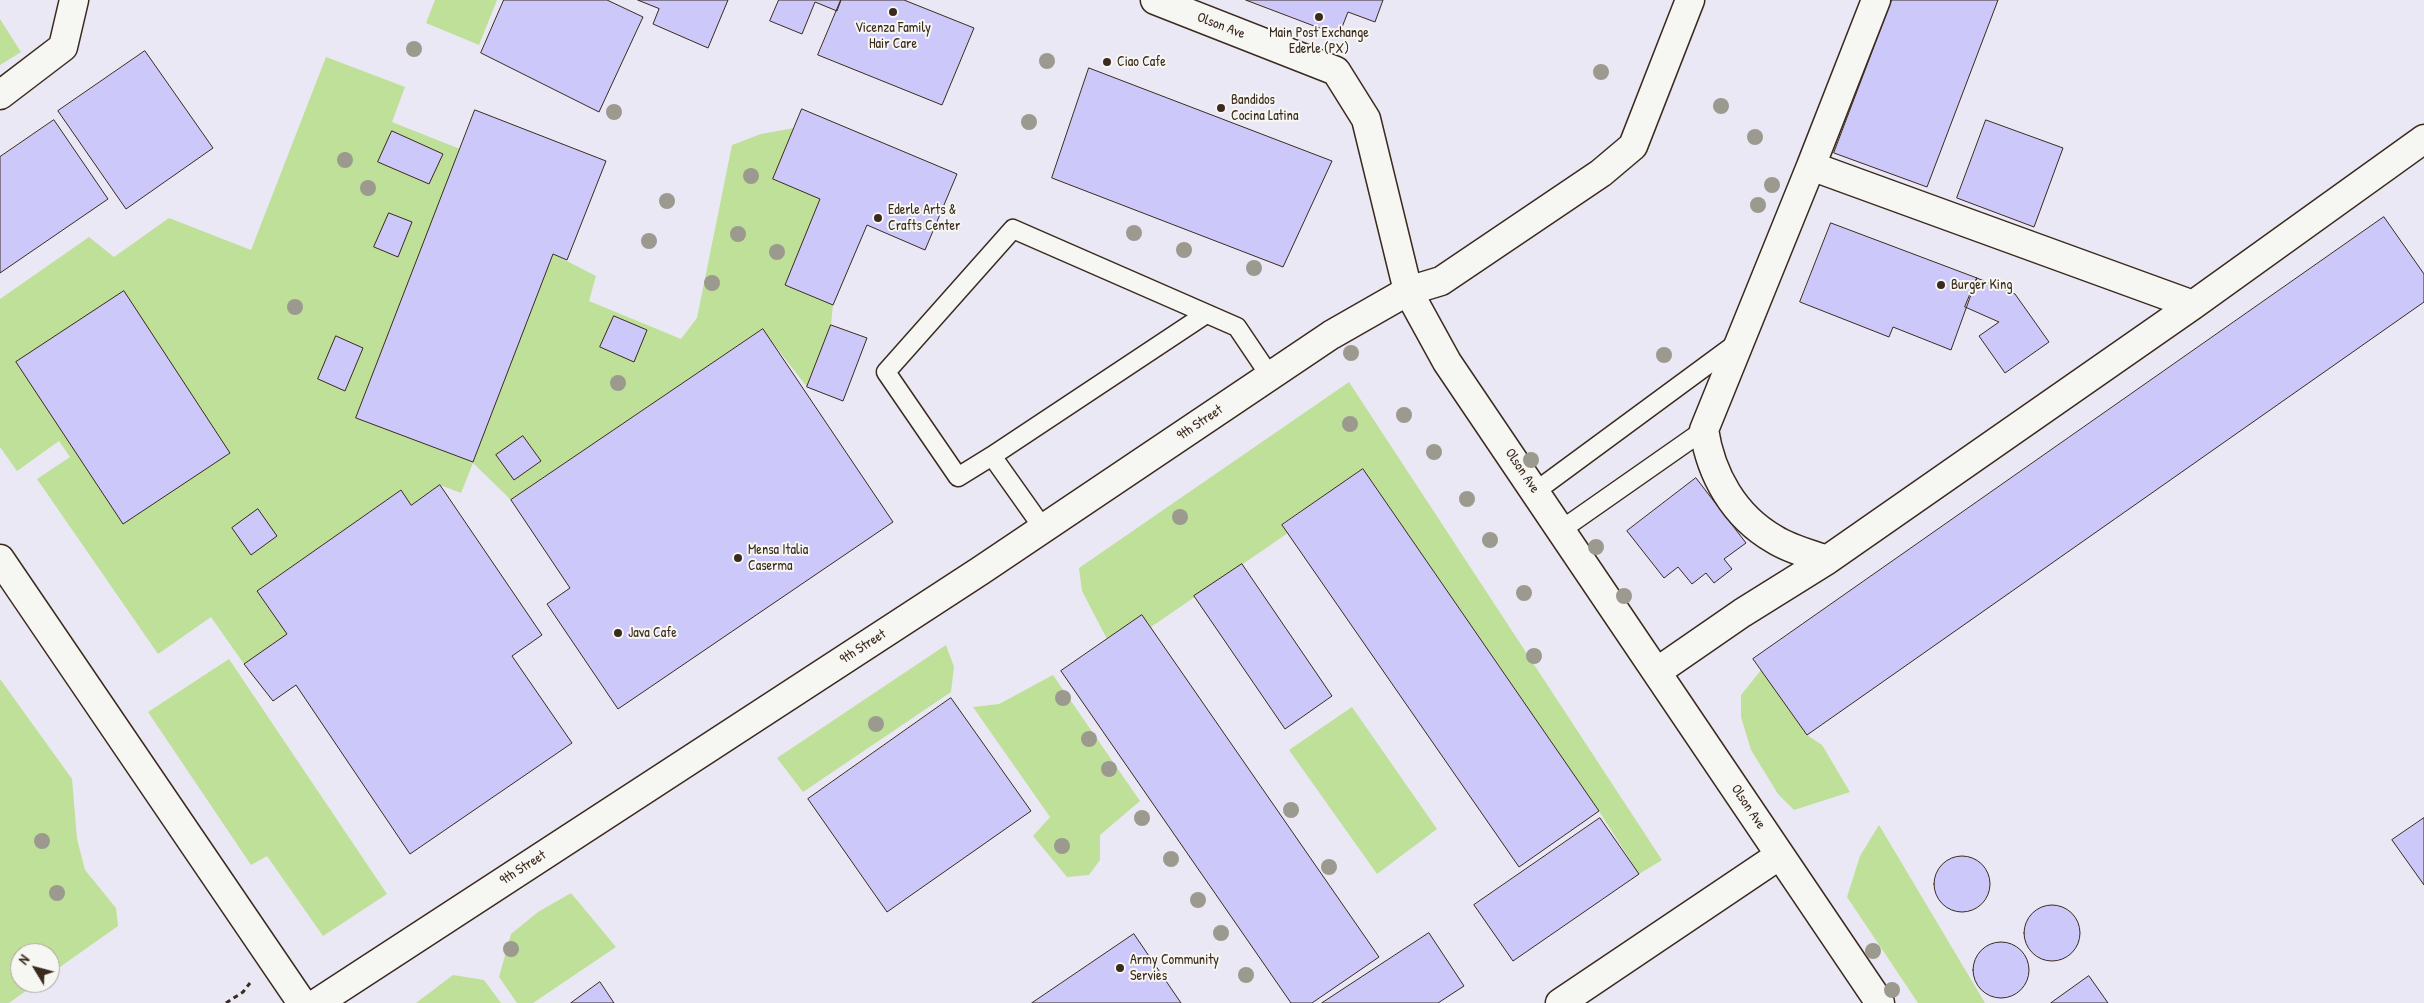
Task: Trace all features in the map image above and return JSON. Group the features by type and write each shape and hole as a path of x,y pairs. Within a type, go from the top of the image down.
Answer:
{"street":[{"path":"0,95 63,47 74,0"},
{"name":"Olson Ave","path":"1155,0 1336,71 1366,119 1408,291 1447,362 1658,671 1880,1003"},
{"name":"9th Street","path":"317,1003 1043,528 1331,335 1408,291 1441,281 1601,173 1634,146 1690,0"},
{"path":"1827,560 1775,540 1746,520 1723,489 1707,451 1704,430 1876,0"},
{"path":"1658,671 1742,613 1827,560 2194,305 2424,139"},
{"path":"1811,166 2194,305"},
{"path":"0,559 302,1003"},
{"path":"1560,1003 1780,855"}],"lane":[{"path":"1206,314 958,477 886,372 1013,229 1237,327 1270,376"},
{"path":"1536,491 1740,342"},
{"path":"1562,530 1704,430"},
{"path":"992,456 1043,528"}],"green space":[{"path":"435,0 497,0 479,45 426,23"},
{"path":"0,19 21,52 0,65"},
{"path":"326,57 405,87 392,122 460,149 356,418 473,462 553,254 596,276 589,301 681,339 697,318 732,145 761,134 794,128 773,179 820,199 785,285 833,305 831,325 807,387 762,329 511,500 473,463 461,493 440,485 411,505 401,490 257,591 287,634 244,664 211,617 158,654 37,479 70,457 59,441 17,471 0,447 0,299 89,237 114,257 169,218 251,250"},
{"path":"1349,382 1662,860 1639,874 1599,811 1363,469 1282,524 1288,533 1151,627 1142,615 1107,639 1082,591 1079,568"},
{"path":"946,645 954,667 951,692 803,792 777,758"},
{"path":"229,659 387,894 323,936 267,856 251,865 148,712"},
{"path":"1761,670 1807,735 1822,745 1850,792 1794,810 1778,794 1751,750 1741,717 1741,695"},
{"path":"1053,675 1140,801 1100,835 1100,860 1089,875 1067,877 1033,836 1050,817 973,707 999,704"},
{"path":"0,679 72,779 77,839 85,870 116,908 118,926 60,967 60,943 10,943 10,993 23,993 9,1003 0,1003"},
{"path":"1352,707 1437,829 1377,874 1289,750"},
{"path":"1879,825 1985,1003 1918,1003 1847,897 1860,856"},
{"path":"571,893 616,947 533,1003 517,1003 499,977 511,934 538,912"},
{"path":"453,975 484,980 501,1003 416,1003"}],"building":[{"path":"504,0 607,0 643,17 599,112 481,53"},
{"path":"638,0 728,0 708,48 653,24 659,9"},
{"path":"779,0 841,0 837,11 815,2 802,34 770,21"},
{"path":"841,0 904,0 974,28 942,105 818,55"},
{"name":"Main Post Exchange Ederle (PX)","path":"1246,0 1383,0 1375,22 1348,12 1339,35"},
{"path":"1892,0 1998,0 1927,187 1834,153"},
{"path":"145,51 213,148 126,209 58,111"},
{"path":"1089,68 1332,161 1283,267 1052,178"},
{"path":"802,109 957,174 925,250 867,225 833,305 785,285 820,199 773,179"},
{"path":"475,110 606,161 567,260 553,254 473,462 356,418"},
{"path":"54,120 108,199 0,273 0,157"},
{"path":"1986,120 2063,148 2034,227 1957,198"},
{"path":"392,131 443,154 429,184 378,162"},
{"path":"389,213 412,222 398,257 374,247"},
{"path":"2384,217 2424,274 2424,302 1807,735 1753,659"},
{"path":"1831,223 1977,278 1951,350 1893,327 1889,337 1800,302"},
{"path":"1977,278 2015,294 2049,342 2005,373 1979,336 1999,322 1965,307"},
{"path":"124,291 230,453 123,524 16,362"},
{"path":"614,316 647,330 634,362 600,347"},
{"path":"831,325 867,338 843,401 807,387"},
{"path":"763,329 893,522 618,709 547,604 570,588 511,500"},
{"path":"336,336 363,348 345,391 318,379"},
{"path":"523,436 541,461 514,480 496,455"},
{"path":"1363,469 1599,811 1519,867 1282,525"},
{"path":"1696,478 1746,543 1724,559 1732,569 1714,583 1706,573 1692,584 1678,567 1664,578 1627,531"},
{"path":"440,485 542,635 512,656 572,743 410,854 296,685 273,701 244,664 287,634 257,591 401,490 411,505"},
{"path":"258,509 277,536 251,555 232,528"},
{"path":"1242,564 1332,696 1285,729 1194,596"},
{"path":"1142,615 1379,957 1312,1003 1291,1003 1061,671"},
{"path":"951,698 1031,811 887,912 808,799"},
{"path":"1600,818 1639,874 1513,961 1474,905"},
{"path":"2424,818 2424,885 2392,840"},
{"path":"1962,856 1973,858 1982,864 1988,873 1990,884 1988,895 1982,904 1973,910 1962,912 1951,910 1942,904 1936,895 1934,884 1936,873 1942,864 1951,858"},
{"path":"2052,905 2063,907 2072,913 2078,922 2080,933 2078,944 2072,953 2063,959 2052,961 2041,959 2032,953 2026,944 2024,933 2026,922 2032,913 2041,907"},
{"path":"1429,933 1464,986 1438,1003 1322,1003"},
{"name":"Army Community Servies","path":"1134,934 1181,1003 1032,1003"},
{"path":"2001,942 2012,944 2021,950 2027,959 2029,970 2027,981 2021,990 2012,996 2001,998 1990,996 1981,990 1975,981 1973,970 1975,959 1981,950 1990,944"},
{"path":"2089,976 2108,1003 2051,1003"},
{"path":"600,982 614,1003 571,1003"}],"place":[{"name":"Vicenza Family Hair Care","path":"893,12"},
{"name":"Main Post Exchange Ederle (PX)","path":"1319,17"},
{"name":"Ciao Cafe","path":"1107,62"},
{"name":"Bandidos Cocina Latina","path":"1221,108"},
{"name":"Ederle Arts & Crafts Center","path":"878,218"},
{"name":"Burger King","path":"1941,285"},
{"name":"Mensa Italia Caserma","path":"738,558"},
{"name":"Java Cafe","path":"618,633"},
{"name":"Army Community Servies","path":"1120,968"}]}
